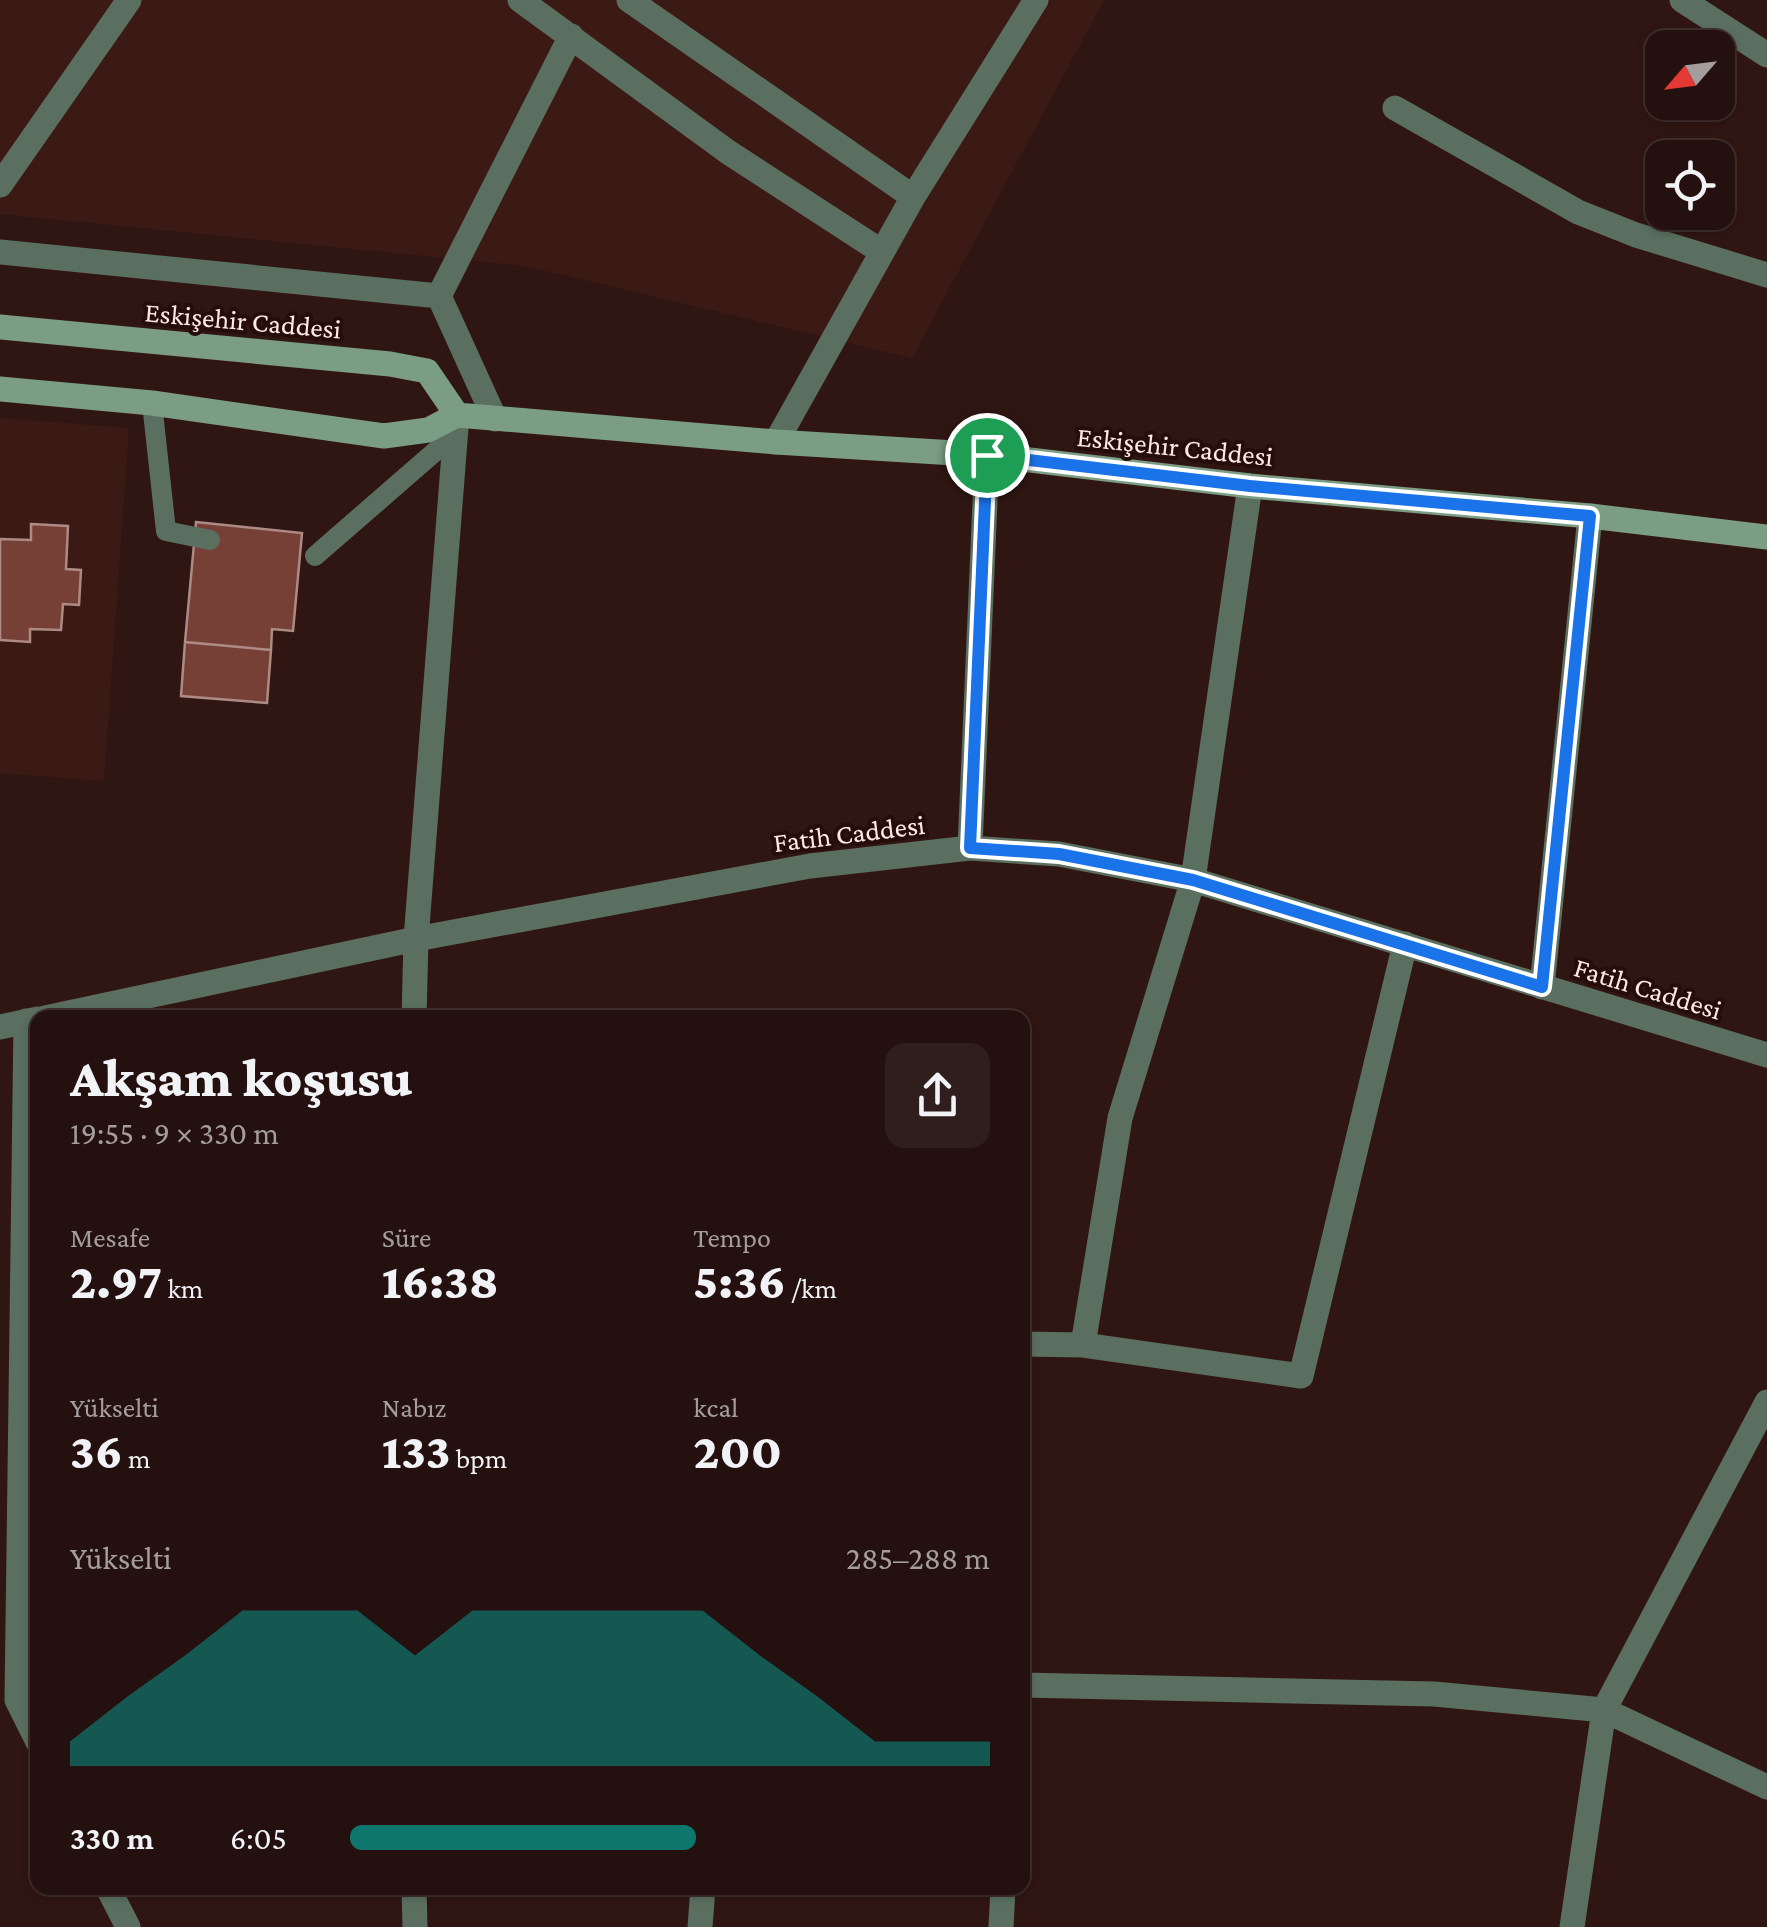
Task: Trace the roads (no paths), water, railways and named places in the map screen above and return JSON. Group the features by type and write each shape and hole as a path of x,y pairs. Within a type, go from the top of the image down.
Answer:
{"main road":[{"name":"Eskişehir Caddesi","path":"0,327 390,364 426,371 457,415"},
{"name":"Eskişehir Caddesi","path":"0,389 152,402 384,436 428,430 457,415 987,455 1250,486 1590,516 1767,537"}],"street":[{"path":"0,185 129,0"},
{"path":"520,0 728,152 882,252"},
{"path":"629,0 913,197"},
{"path":"776,442 913,197 1036,0"},
{"path":"1682,0 1767,55"},
{"path":"439,296 571,36"},
{"path":"1395,108 1578,212 1636,235 1767,275"},
{"path":"0,252 439,296"},
{"path":"439,296 495,418"},
{"path":"414,1010 416,940 457,415"},
{"path":"970,848 987,455"},
{"path":"1084,1345 1120,1118 1193,880 1250,486"},
{"path":"1542,987 1590,516"},
{"name":"Fatih Caddesi","path":"79,1010 416,940 810,866 970,848 1059,854 1193,880 1767,1055"},
{"path":"1030,1344 1084,1345 1301,1376 1405,944"},
{"name":"Fatih Caddesi","path":"0,1027 30,1020"},
{"path":"30,1246 18,1700 30,1725"},
{"path":"1572,1927 1604,1710 1766,1408"},
{"path":"1030,1685 1434,1694 1604,1710 1767,1787"},
{"path":"112,1895 128,1927"},
{"path":"414,1895 415,1927"},
{"path":"700,1927 702,1895"},
{"path":"1000,1927 1003,1895"}],"lane":[{"path":"152,402 166,531 210,540"},
{"path":"314,556 438,449 457,415"}]}
